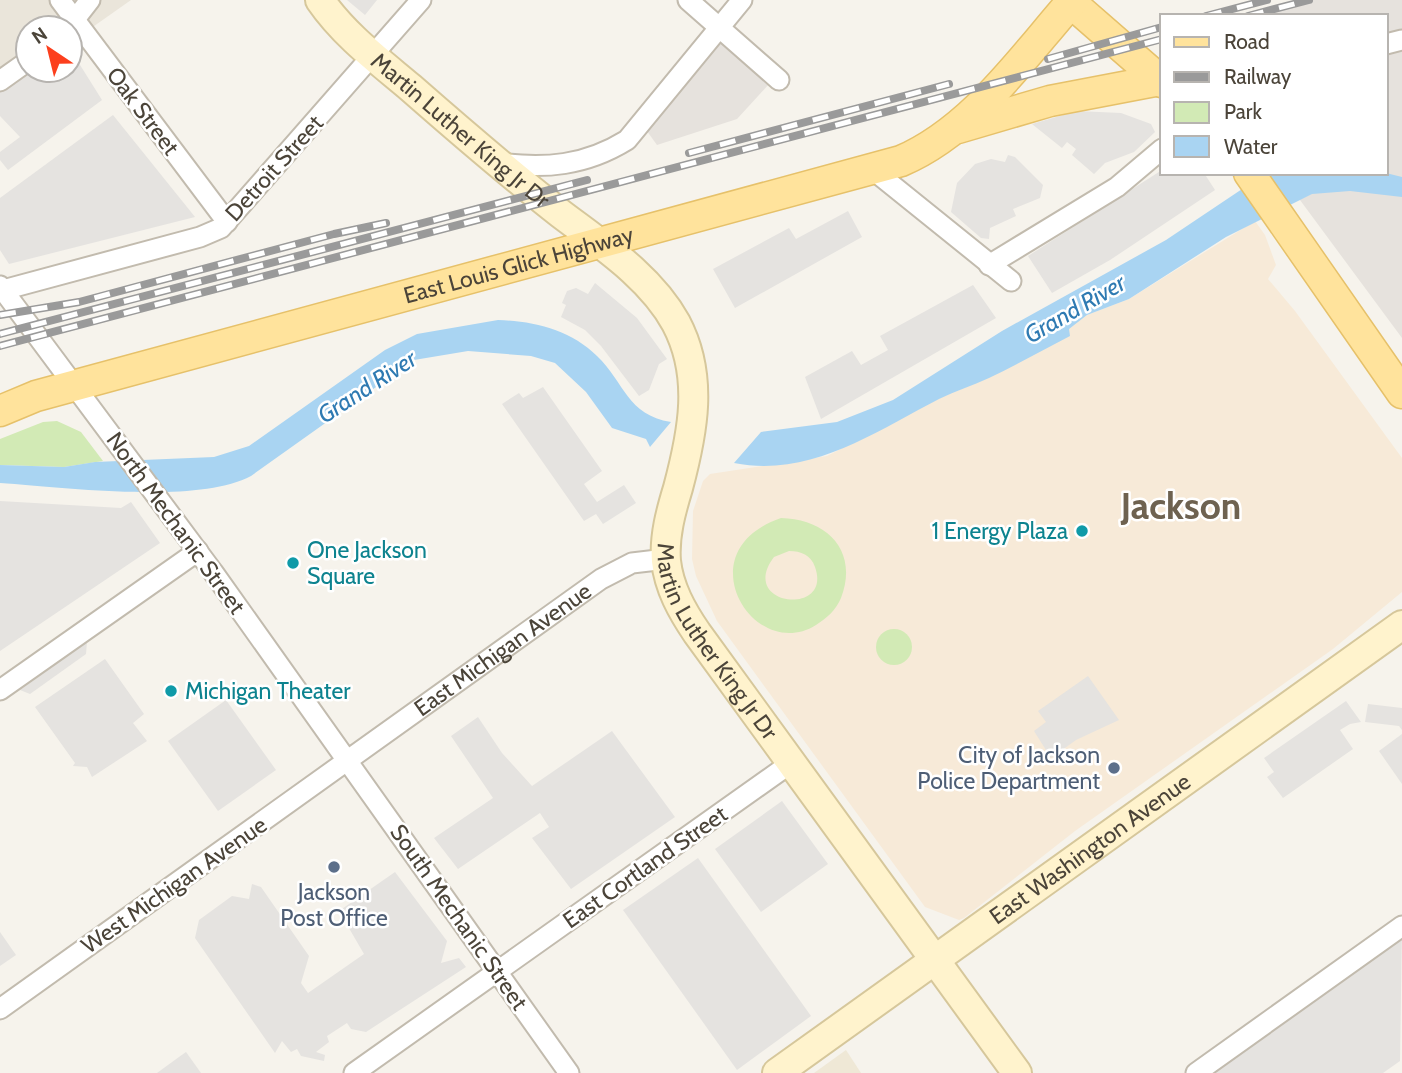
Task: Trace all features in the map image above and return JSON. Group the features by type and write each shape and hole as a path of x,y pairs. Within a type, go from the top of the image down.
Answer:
{"main road":[{"path":"955,129 1013,69 1070,1 1160,80"},
{"path":"955,129 1050,101 1160,81"},
{"name":"East Louis Glick Highway","path":"0,411 36,396 872,169 920,152 955,129"},
{"path":"1251,175 1402,393"}],"street":[{"name":"Martin Luther King Jr Dr","path":"320,0 334,19 374,56 497,163 637,275 662,302 677,325 691,364 693,416 667,532 666,559 673,592 686,616 791,763 1017,1073"},
{"name":"Detroit Street","path":"1,288 200,237 228,222 421,0"},
{"path":"688,0 779,80"},
{"path":"497,163 536,167 562,165 615,147 627,140 742,0"},
{"name":"Oak Street","path":"84,39 228,222"},
{"path":"989,265 1117,187 1160,151"},
{"path":"872,169 1012,281"},
{"name":"North Mechanic Street","path":"1,288 164,504 348,762"},
{"path":"0,691 198,551"},
{"name":"East Michigan Avenue","path":"348,762 614,570 637,561 666,559"},
{"name":"East Washington Avenue","path":"777,1073 1402,625"},
{"name":"South Mechanic Street","path":"348,762 569,1073"},
{"name":"West Michigan Avenue","path":"0,1009 348,762"},
{"name":"East Cortland Street","path":"354,1073 791,763"},
{"path":"1196,1073 1402,926"}],"shaded area":[{"path":"0,0 131,0 84,33 84,14 14,14 14,82 0,93"},
{"path":"347,0 377,0 365,15"},
{"path":"1305,0 1402,0 1402,338 1281,175 1388,175 1388,14 1261,14"},
{"path":"719,40 770,83 737,119 657,145 644,127"},
{"path":"84,71 102,100 8,170 0,160 0,152 20,137 0,116 0,81 14,76 14,84 84,84"},
{"path":"1077,111 1121,113 1151,124 1155,132 1134,152 1105,163 1094,174 1072,155 1076,149 1067,142 1062,148 1032,124"},
{"path":"113,115 195,217 9,264 0,250 0,198"},
{"path":"1008,155 1015,157 1043,185 1040,198 1013,209 1016,216 990,228 989,239 981,238 951,212 957,183 975,164 991,159 1005,162"},
{"path":"1160,171 1160,175 1205,175 1215,190 1110,260 1052,293 1028,256"},
{"path":"848,211 862,237 735,308 713,269 789,228 796,239"},
{"path":"1255,221 1265,235 1276,265 1268,279 1295,311 1402,458 1402,592 1333,649 1075,831 964,918 959,920 925,907 717,621 696,576 692,559 693,511 703,481 710,474 827,456 942,397 988,378 1087,315 1129,299"},
{"path":"595,283 637,318 667,359 659,364 649,390 639,396 601,346 585,330 561,317 566,305 562,303 567,291 576,288 588,294"},
{"path":"973,285 996,318 821,419 805,377 852,351 861,365 888,350 880,336"},
{"path":"543,387 602,471 584,484 597,502 624,485 636,503 603,524 596,514 584,521 502,404 519,393 523,398"},
{"path":"0,501 121,508 131,502 160,543 0,651"},
{"path":"87,642 86,654 30,694 20,690"},
{"path":"105,659 144,714 133,723 147,741 92,777 87,767 73,766 75,763 35,707"},
{"path":"1088,676 1119,720 1076,740 1051,758 1034,731 1046,722 1038,711"},
{"path":"226,700 276,770 218,811 168,741"},
{"path":"1346,701 1361,722 1340,730 1353,749 1283,798 1267,777 1274,772 1264,758"},
{"path":"1368,704 1402,708 1402,730 1399,726 1365,722"},
{"path":"478,717 502,753 532,786 612,731 675,817 571,889 532,838 549,827 540,813 458,869 434,838 493,798 451,736"},
{"path":"1402,734 1402,784 1379,751"},
{"path":"782,801 828,864 761,912 715,849"},
{"path":"698,858 811,1016 737,1070 623,910"},
{"path":"395,872 447,941 441,963 459,958 466,967 366,1032 351,1029 347,1023 327,1036 329,1042 316,1052 325,1055 324,1061 301,1056 297,1049 291,1052 282,1041 275,1053 195,938 199,920 232,896 249,899 252,884 261,887 309,956 301,983 308,993 364,954 339,911"},
{"path":"1402,926 1400,1061 1383,1073 1196,1073"},
{"path":"0,932 16,955 0,966"},
{"path":"846,1050 861,1073 814,1073"},
{"path":"186,1052 201,1073 157,1073 179,1057"}],"green space":[{"path":"57,421 81,432 103,461 64,467 0,465 0,439 43,422"},
{"path":"781,518 812,524 835,541 846,566 845,581 839,602 827,617 816,625 793,633 771,629 752,617 739,598 733,577 737,554 752,534","holes":["789,551 805,554 815,567 817,583 811,593 800,599 775,595 767,586 766,574 774,557"]},
{"path":"894,629 907,634 912,647 907,660 894,665 881,660 876,647 881,634"}],"water":[{"name":"Grand River","path":"1388,174 1402,177 1402,197 1350,191 1312,194 1226,237 1129,299 1087,315 1069,329 1070,336 841,449 789,464 762,466 734,463 761,432 837,422 893,400 1002,331 1166,240 1263,175"},
{"name":"Grand River","path":"498,320 538,325 564,333 576,340 597,356 645,413 671,422 650,447 646,439 612,428 586,392 555,363 531,356 468,351 414,360 251,476 227,485 198,490 129,492 0,483 0,465 64,467 95,462 214,457 249,446 385,350 417,334"}],"railway":[{"path":"1214,14 1267,0"},
{"path":"1256,14 1309,0"},
{"path":"1048,59 1160,28"},
{"path":"0,346 1160,40"},
{"path":"689,153 949,84"},
{"path":"0,334 587,180"},
{"path":"0,315 79,302 334,234 386,223"}],"place":[{"name":"1 Energy Plaza","path":"1082,531"},
{"name":"One Jackson Square","path":"293,563"},
{"name":"Michigan Theater","path":"171,691"},
{"name":"City of Jackson Police Department","path":"1114,768"},
{"name":"Jackson Post Office","path":"334,867"}],"district":[{"name":"Jackson","path":"1181,506"}]}
